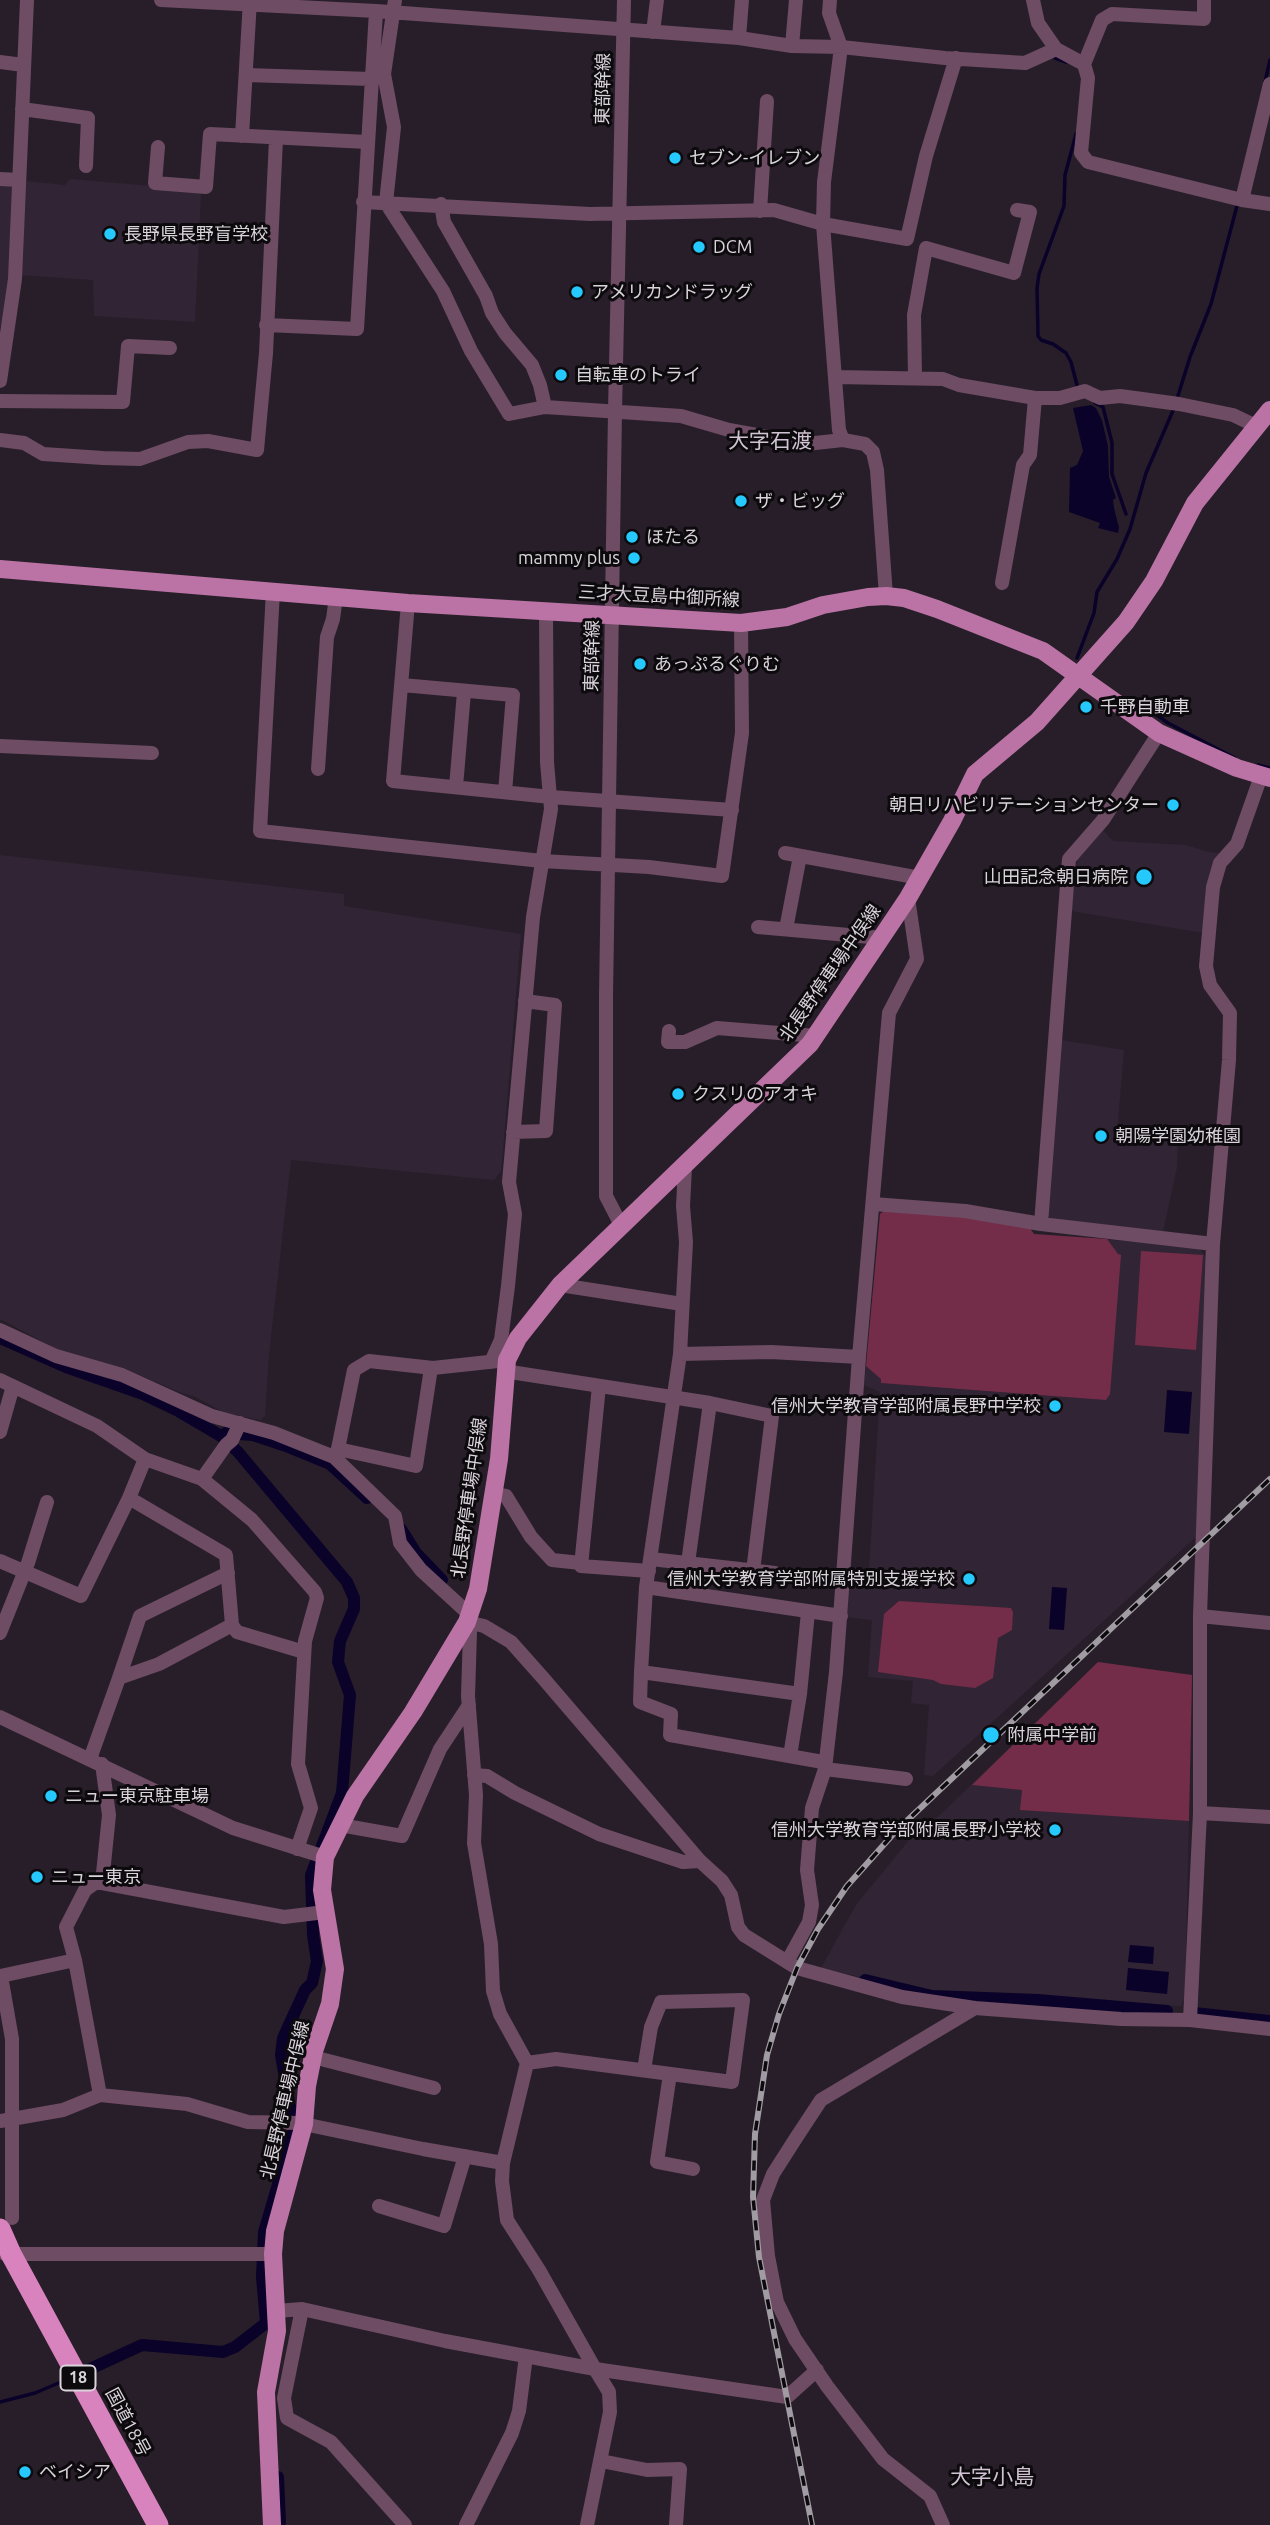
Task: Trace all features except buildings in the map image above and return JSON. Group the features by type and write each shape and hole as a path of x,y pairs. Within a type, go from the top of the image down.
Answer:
{"highway":[{"name":"国道18号","path":"6,2223 5,2253 158,2525"}],"main road":[{"name":"北長野停車場中俣線","path":"272,2525 266,2392 277,2331 276,2311 264,2254 275,2231 297,2123 313,2057 330,2004 335,1969 317,1913 322,1890 314,1854 341,1825 355,1796 414,1712 468,1618 478,1589 499,1458 501,1364 560,1285 810,1044 908,898 975,774 1037,722 1126,622 1154,581 1195,503 1270,410"},
{"name":"三才大豆島中御所線","path":"0,569 408,603 741,623 787,617 823,605 886,596 904,598 1043,651 1159,733 1226,764 1265,777"}],"street":[{"path":"0,381 15,279 27,0"},
{"path":"161,0 317,4 376,11 394,7 624,31 739,38 792,46 841,47 1025,63 1056,49"},
{"name":"東部幹線","path":"621,1225 606,1196 608,865 624,0"},
{"path":"653,32 657,0"},
{"path":"739,38 742,0"},
{"path":"792,46 796,0"},
{"path":"830,0 828,13 841,47 824,182 823,224 839,430 843,440"},
{"path":"1033,0 1038,23 1056,49 1084,64"},
{"path":"1204,0 1205,19 1112,13 1102,20 1084,64 1088,78 1081,153 1088,162 1238,199 1270,204"},
{"path":"242,136 250,3"},
{"path":"394,7 384,74 394,127 386,203 443,291 471,351 509,414 545,407 681,416 729,430 806,444 843,440 865,444 873,452 877,470 886,596"},
{"path":"267,325 357,329 376,11"},
{"path":"907,239 926,156 956,58"},
{"path":"0,62 23,65"},
{"path":"246,75 371,79"},
{"path":"1238,199 1268,102 1270,84"},
{"path":"760,211 767,101"},
{"path":"22,108 88,118 86,166"},
{"path":"158,148 155,183 206,187 211,134 367,142"},
{"path":"0,440 24,443 43,454 140,459 188,442 208,441 257,450 267,325 276,139"},
{"path":"0,179 19,180"},
{"path":"363,202 441,204 562,213 774,210 823,224 907,239 926,248 1014,273 1030,212 1017,210"},
{"path":"441,204 444,222 486,296 492,313 532,365 545,407"},
{"path":"915,377 914,315 926,248"},
{"path":"0,401 123,401 128,346 170,348"},
{"path":"836,377 943,379 959,385 1035,398 1060,398 1085,391 1100,398 1120,396 1176,403 1233,415 1256,426"},
{"path":"1002,583 1023,465 1030,454 1035,398"},
{"path":"273,591 260,831 542,861 722,876 742,733 741,623"},
{"path":"318,769 327,637 336,597"},
{"path":"408,603 393,781 551,797 732,810"},
{"path":"501,1364 501,1340 515,1213 509,1182 513,1132 533,917 551,797 547,762 546,612"},
{"path":"402,685 513,695 505,792"},
{"path":"456,787 464,692"},
{"path":"1041,1224 1069,859 1103,820 1159,733"},
{"path":"0,746 152,753"},
{"path":"1190,2020 1200,1813 1200,1616 1213,1244 1229,1060 1230,1013 1210,985 1206,966 1213,887 1220,863 1237,844 1265,777"},
{"path":"785,853 920,878"},
{"path":"786,929 800,856"},
{"path":"787,1962 809,1922 812,1905 807,1870 812,1808 825,1769 841,1616 859,1357 889,1013 917,959 908,898"},
{"path":"758,927 882,937"},
{"path":"513,1132 546,1131 555,1005 525,1001"},
{"path":"669,1031 667,1042 685,1042 717,1028 816,1035"},
{"path":"685,1167 682,1206 686,1242 680,1354 646,1587 640,1702 671,1714 670,1735 822,1762 825,1769"},
{"path":"873,1204 965,1212 1041,1224 1213,1244"},
{"path":"560,1285 682,1304"},
{"path":"0,1330 56,1356 122,1375 212,1416 233,1435 274,1433 336,1453 416,1466 431,1368"},
{"path":"680,1354 771,1352 859,1357"},
{"path":"336,1453 354,1370 369,1361 431,1368 501,1364 599,1386 710,1402 772,1416 753,1571"},
{"path":"0,1432 7,1383 97,1426 145,1459 202,1479 251,1520 315,1592 317,1598 304,1652 299,1764 311,1808 314,1854 233,1828 0,1717"},
{"path":"581,1563 599,1386"},
{"path":"688,1563 710,1402"},
{"path":"202,1479 233,1435"},
{"path":"336,1453 395,1516 401,1543 421,1570 468,1618 511,1642 699,1861 722,1881 731,1895 738,1927 744,1935 787,1962 797,1968 902,1997 975,2008 1121,2019 1190,2020 1270,2029"},
{"path":"0,1561 80,1596 129,1498 145,1459"},
{"path":"493,1494 506,1496 531,1537 552,1560 581,1563 581,1566 688,1563 775,1573"},
{"path":"129,1498 226,1555 232,1625 237,1632 304,1652"},
{"path":"0,1633 25,1571 47,1502"},
{"path":"102,1883 109,1815 96,1762 119,1678 140,1616 228,1573"},
{"path":"646,1587 841,1616"},
{"path":"790,1756 800,1694 808,1612"},
{"path":"1200,1616 1270,1623"},
{"path":"468,1618 474,1843 491,1944 493,1991 500,2014 527,2063 503,2163 502,2181 507,2221 539,2270 609,2392 610,2412 587,2525"},
{"path":"119,1678 159,1664 232,1625"},
{"path":"641,1672 800,1694"},
{"path":"341,1825 402,1836 440,1749 469,1705"},
{"path":"825,1769 906,1779"},
{"path":"474,1775 487,1776 515,1793 599,1834 683,1862 699,1861"},
{"path":"1200,1813 1270,1817"},
{"path":"100,2095 75,1960 66,1927 85,1889 95,1883 102,1883 284,1917 317,1913"},
{"path":"6,2223 6,2121 12,2039 1,1976 75,1960"},
{"path":"527,2063 556,2059 732,2082 743,2000 661,2002 651,2027 644,2070"},
{"path":"943,2525 930,2496 883,2459 795,2339 777,2302 768,2256 763,2200 773,2174 821,2100 975,2008"},
{"path":"313,2057 434,2088"},
{"path":"670,2074 657,2162 693,2169"},
{"path":"6,2121 63,2110 100,2095 187,2104 248,2122 297,2123 503,2163"},
{"path":"379,2206 444,2226 465,2156"},
{"path":"5,2253 264,2254"},
{"path":"276,2311 302,2309 595,2369 787,2397 817,2370"},
{"path":"302,2309 284,2398 287,2418 331,2442 405,2525"},
{"path":"466,2525 512,2433 519,2411 526,2356"},
{"path":"601,2461 647,2470 680,2469 677,2525"}],"shaded area":[{"name":"長野県長野盲学校","path":"70,179 199,190 195,322 94,316 93,280 18,275 24,181 65,185"},
{"path":"0,184 14,185 10,278 0,329"},
{"path":"1091,405 1096,408 1102,420 1108,446 1109,477 1116,498 1113,500 1118,533 1098,528 1100,523 1069,512 1070,468 1077,465 1083,451 1073,408"},
{"name":"山田記念朝日病院","path":"1102,829 1113,841 1186,845 1219,853 1204,933 1071,911 1078,858"},
{"path":"0,855 344,894 344,906 521,934 501,1171 494,1180 291,1160 269,1354 265,1416 260,1420 225,1413 194,1396 120,1367 70,1356 0,1319"},
{"name":"朝陽学園幼稚園","path":"1061,1040 1124,1050 1117,1133 1178,1139 1177,1167 1163,1232 1055,1225 1048,1215"},
{"path":"885,1210 965,1216 1029,1227 1034,1234 1107,1239 1121,1255 1110,1394 1106,1400 881,1383 881,1379 866,1366 880,1214"},
{"name":"信州大学教育学部附属長野中学校","path":"880,1214 1029,1227 1034,1234 1195,1243 1210,1262 1198,1535 933,1776 924,1775 929,1705 911,1703 913,1681 868,1677 872,1620 845,1617 847,1585 868,1586 880,1392 864,1385"},
{"path":"1141,1251 1203,1255 1196,1350 1135,1345"},
{"path":"1167,1390 1192,1392 1189,1434 1164,1432"},
{"path":"1052,1587 1067,1588 1064,1630 1049,1629"},
{"path":"899,1601 1011,1608 1012,1630 998,1638 993,1678 975,1688 878,1672 884,1614"},
{"name":"信州大学教育学部附属長野小学校","path":"1098,1662 1192,1675 1185,1996 1181,2006 939,1991 821,1968 856,1905 910,1839 942,1813"},
{"path":"1098,1662 1192,1675 1189,1821 1020,1810 1022,1790 972,1785"},
{"path":"1130,1945 1154,1947 1153,1964 1128,1962"},
{"path":"1128,1968 1169,1972 1167,1994 1126,1990"}],"waterway":[{"path":"1055,58 1066,62"},
{"path":"1265,82 1270,60"},
{"path":"1076,134 1065,175 1064,206 1039,274 1037,288 1038,336 1066,353 1077,385"},
{"path":"1177,399 1211,304 1238,202"},
{"path":"1095,403 1103,407 1112,443 1112,474 1126,514"},
{"path":"1077,658 1094,613 1097,592 1117,559 1130,529 1146,473 1175,406"},
{"path":"1157,715 1235,758"},
{"path":"1258,765 1270,768"},
{"path":"0,1338 66,1367 143,1394 187,1415"},
{"path":"180,1412 221,1436 238,1452 347,1582 354,1598 354,1609 340,1641 338,1662 350,1695 342,1793 311,1875 313,1935 317,1961 312,1983 305,1990 283,2038 281,2055 294,2130 264,2232 262,2277 266,2323"},
{"path":"226,1433 253,1435 330,1464 367,1498"},
{"path":"401,1529 416,1553 442,1580"},
{"path":"865,1980 932,1996 1038,2000 1167,2011"},
{"path":"1194,2013 1270,2021"},
{"path":"92,2368 142,2345 223,2352 235,2347 266,2323"},
{"path":"0,2402 35,2393 61,2382"},
{"path":"278,2477 280,2522"}],"railway":[{"path":"812,2525 759,2257 753,2197 755,2134 767,2055 797,1968 818,1929 847,1886 896,1831 1270,1479"}],"place":[{"name":"セブン-イレブン","path":"675,158"},
{"name":"長野県長野盲学校","path":"110,234"},
{"name":"DCM","path":"699,247"},
{"name":"アメリカンドラッグ","path":"577,292"},
{"name":"自転車のトライ","path":"561,375"},
{"name":"ザ・ビッグ","path":"741,501"},
{"name":"ほたる","path":"632,537"},
{"name":"mammy plus","path":"634,558"},
{"name":"あっぷるぐりむ","path":"640,664"},
{"name":"千野自動車","path":"1086,707"},
{"name":"朝日リハビリテーションセンター","path":"1173,805"},
{"name":"山田記念朝日病院","path":"1144,877"},
{"name":"クスリのアオキ","path":"678,1094"},
{"name":"朝陽学園幼稚園","path":"1101,1136"},
{"name":"信州大学教育学部附属長野中学校","path":"1055,1406"},
{"name":"信州大学教育学部附属特別支援学校","path":"969,1579"},
{"name":"附属中学前","path":"991,1735"},
{"name":"ニュー東京駐車場","path":"51,1796"},
{"name":"信州大学教育学部附属長野小学校","path":"1055,1830"},
{"name":"ニュー東京","path":"37,1877"},
{"name":"ベイシア","path":"25,2472"}],"district":[{"name":"大字石渡","path":"770,441"},
{"name":"大字小島","path":"992,2477"}]}
